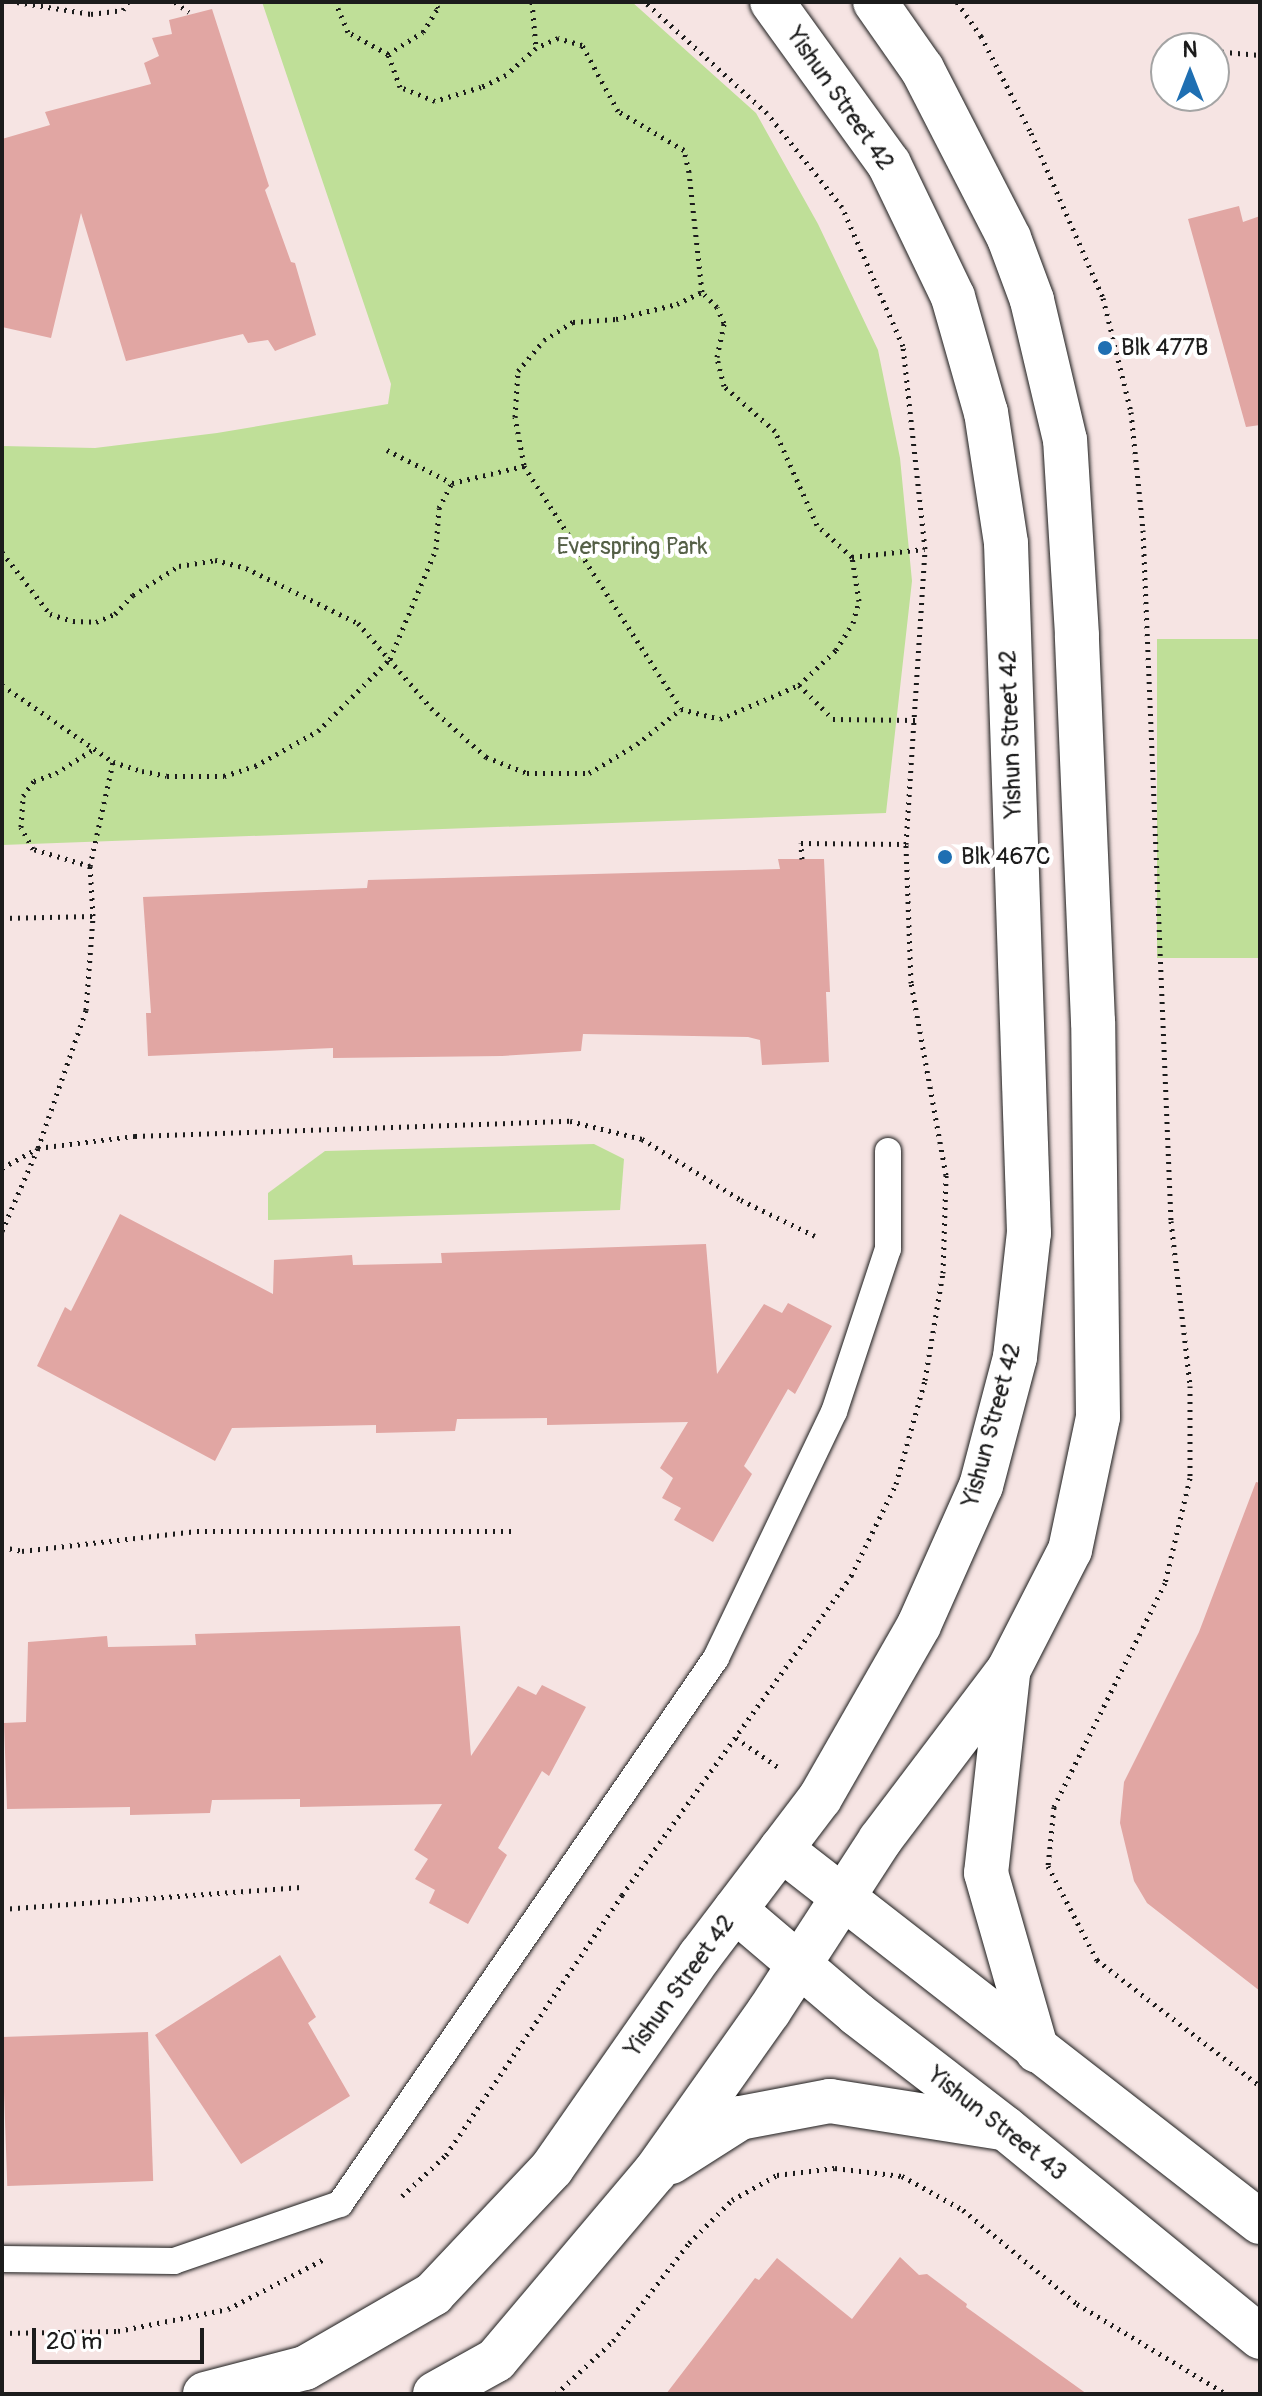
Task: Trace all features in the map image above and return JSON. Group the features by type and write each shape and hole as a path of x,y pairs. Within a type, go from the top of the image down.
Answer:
{"street":[{"name":"Yishun Street 42","path":"205,2394 305,2368 433,2294 552,2168 735,1910 820,1798 919,1625 981,1486 1015,1357 1029,1233 1006,543 986,413 953,297 889,164 772,2"},
{"path":"435,2394 496,2360 655,2172 800,1963 880,1840 1008,1671 1070,1550 1098,1417 1093,1022 1066,454 1032,300 1009,238 922,69 875,2"},
{"path":"1008,1671 986,1873 1037,2051"},
{"path":"781,1849 1260,2222"},
{"name":"Yishun Street 43","path":"735,1910 857,2014 1005,2128 1260,2337"},
{"path":"655,2172 740,2118 830,2101 1005,2128"}],"lane":[{"path":"2,2259 174,2261 340,2204 716,1658 834,1412 888,1249 888,1151"}],"path":[{"path":"17,2 91,14 123,10 128,2"},
{"path":"175,2 189,12"},
{"path":"335,2 348,32 388,54 400,87 435,101 506,75 536,48 558,38 582,45 618,111 684,150 702,292 717,307 724,323 717,357 724,386 775,431 817,525 852,557 859,601 853,623 836,650 799,685 720,719 681,709 524,466 515,417 518,371 544,340 573,322 616,319 677,304 702,292"},
{"path":"388,54 423,32 438,8 435,2"},
{"path":"532,2 536,48"},
{"path":"392,2206 446,2155 622,1895 851,1576 896,1484 925,1380 943,1273 946,1175 911,983 906,844 925,549 903,346 842,207 767,113 645,2"},
{"path":"1230,52 1260,55"},
{"path":"387,450 452,483 524,466"},
{"path":"2,685 113,762 167,776 224,776 255,766 318,731 390,659 436,549 439,508 452,483"},
{"path":"852,557 925,549"},
{"path":"2,552 50,614 73,621 96,622 115,614 133,595 179,566 215,560 246,568 358,623 431,708 486,757 527,773 589,773 637,744 681,709"},
{"path":"799,685 833,719 915,720"},
{"path":"90,866 62,861 33,849 21,827 21,811 23,796 34,781 56,773 94,749"},
{"path":"2,1231 38,1148 86,1010 93,916 90,866 113,762"},
{"path":"802,859 801,843 906,844"},
{"path":"2,918 93,916"},
{"path":"2,1168 38,1148 135,1136 570,1121 642,1139 741,1200 815,1236"},
{"path":"2,1547 22,1551 197,1531 515,1531"},
{"path":"1048,1866 1097,1960 1260,2086"},
{"path":"2,1909 304,1887"},
{"path":"556,2394 613,2341 689,2243 732,2200 777,2175 835,2168 902,2176 963,2210 1077,2304 1226,2394"},
{"path":"2,2333 118,2331 228,2309 336,2253"}],"green space":[{"name":"Everspring Park","path":"262,2 632,2 756,113 818,224 878,350 900,458 912,581 886,813 2,845 2,446 95,448 217,433 388,404 391,384"},
{"path":"1157,639 1260,639 1260,958 1157,958"},
{"path":"594,1144 624,1159 620,1210 268,1220 268,1193 325,1151"}],"building":[{"path":"212,9 269,186 265,190 291,262 295,263 316,335 275,351 268,340 248,343 243,334 126,361 81,213 51,338 2,327 2,139 50,125 45,112 151,84 144,63 159,56 152,38 172,34 169,20"},
{"path":"1239,206 1243,222 1260,216 1260,425 1246,427 1188,219"},
{"path":"778,859 824,859 830,992 826,992 829,1062 762,1065 760,1040 748,1037 583,1034 581,1051 502,1056 333,1058 333,1048 148,1056 146,1013 151,1013 143,897 367,888 368,880 780,869"},
{"path":"120,1214 273,1294 274,1260 352,1255 353,1265 442,1263 441,1253 706,1244 717,1374 764,1304 782,1313 788,1303 832,1326 795,1394 788,1389 744,1466 752,1474 713,1542 674,1520 681,1508 662,1498 673,1478 660,1468 688,1422 547,1425 547,1418 457,1419 455,1431 376,1433 376,1425 232,1428 215,1461 37,1366 65,1307 71,1311"},
{"path":"1256,1482 1260,1483 1260,1991 1147,1903 1134,1881 1120,1823 1124,1782 1199,1632"},
{"path":"460,1626 471,1756 518,1686 536,1695 542,1685 586,1707 549,1776 542,1771 498,1848 507,1855 468,1924 429,1903 435,1890 415,1879 428,1859 414,1850 442,1804 300,1807 300,1799 212,1800 210,1813 130,1815 130,1807 7,1809 4,1723 26,1722 28,1642 107,1636 108,1647 196,1645 195,1634"},
{"path":"280,1955 316,2017 308,2023 350,2096 241,2164 155,2035"},
{"path":"148,2032 153,2181 7,2186 2,2037"},
{"path":"900,2257 919,2275 927,2274 967,2304 966,2307 1087,2394 666,2394 755,2278 759,2280 777,2258 852,2319"}],"place":[{"name":"Blk 477B","path":"1105,348"},
{"name":"Blk 467C","path":"945,857"}]}
